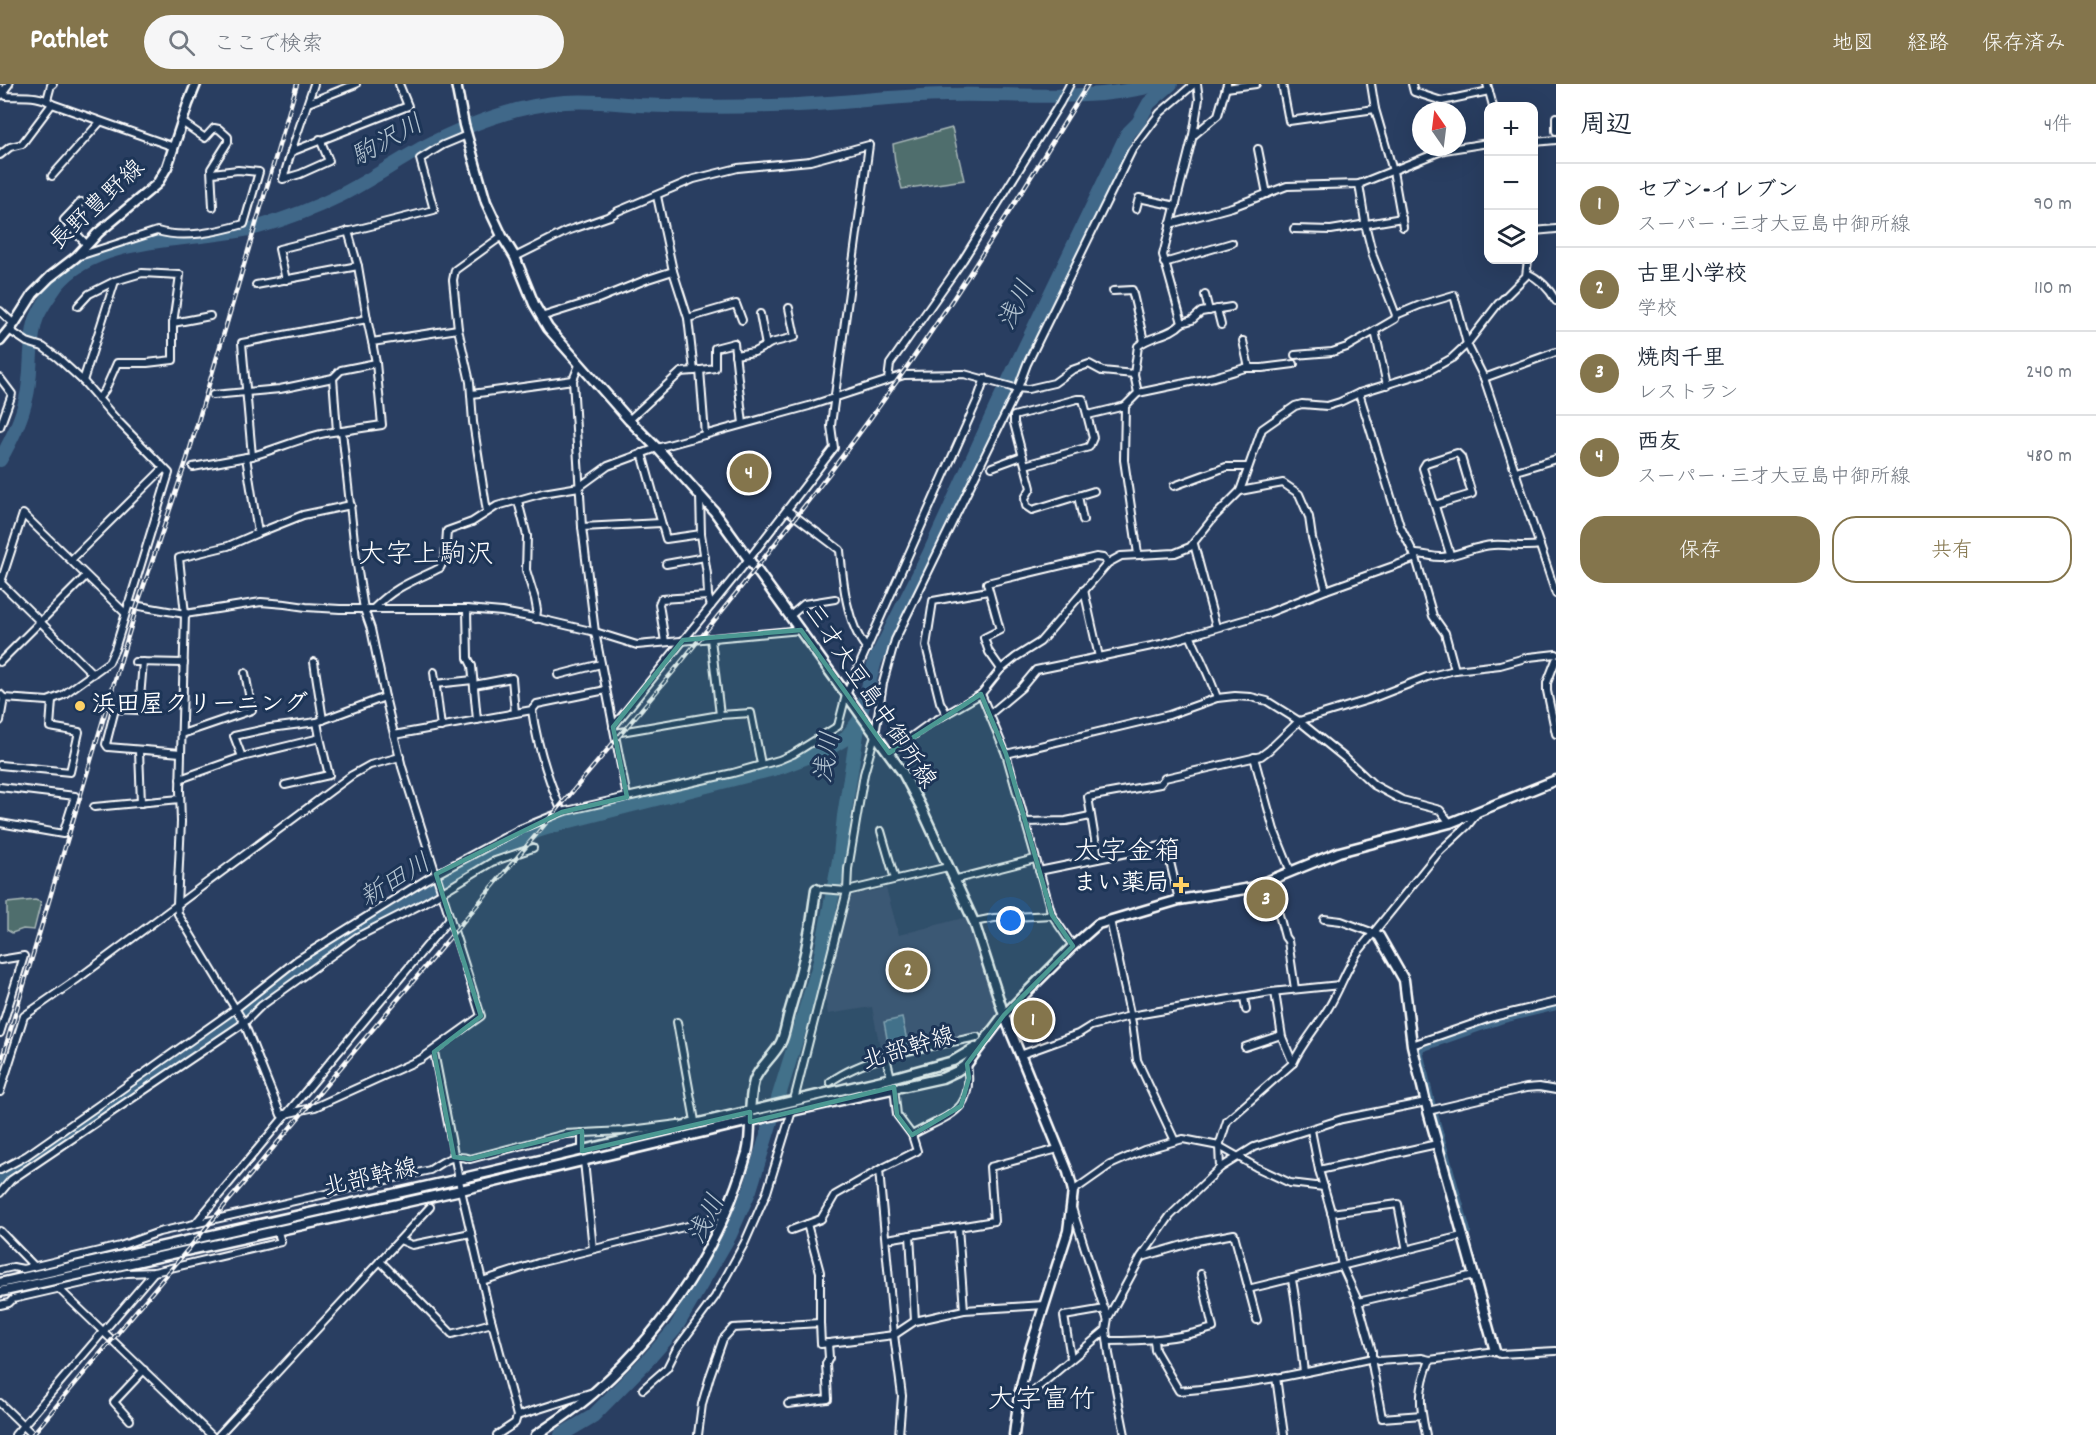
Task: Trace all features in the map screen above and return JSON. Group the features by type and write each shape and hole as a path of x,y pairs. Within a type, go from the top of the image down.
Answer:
{"street":[{"path":"9,84 1,92 6,96 38,98 174,147"},
{"path":"0,155 10,147 22,144 50,102 52,84"},
{"path":"314,84 283,179 329,162 320,139"},
{"path":"308,103 356,84"},
{"path":"291,152 408,105 399,84"},
{"name":"三才大豆島中御所線","path":"456,84 466,131 486,202 515,257 541,316 556,339 628,420 700,494 889,753 903,773 921,807 974,922 1004,1016 1068,1172 1073,1191 1068,1231 1029,1353 1014,1435"},
{"path":"888,380 890,364 963,260 1070,84"},
{"path":"643,1389 667,1368 676,1350 715,1297 745,1242 766,1192 824,986 848,869 864,774 883,683 895,640 1132,150 1160,113 1195,84 1199,99 1193,135 1163,255 1182,323"},
{"path":"1193,135 1218,115 1227,86 1256,84"},
{"path":"1282,84 1289,121 1375,109"},
{"path":"1371,84 1375,109 1393,171 1403,227"},
{"path":"1412,84 1414,92 1442,101 1488,87 1492,102"},
{"name":"長野豊野線","path":"0,341 33,294 50,277 157,184 167,168 197,86"},
{"path":"1556,117 1556,131"},
{"path":"52,176 100,122"},
{"path":"182,122 204,138 214,128 219,129 228,137 228,142 211,169 213,207"},
{"path":"286,280 279,249 434,210 420,159 466,131"},
{"path":"1538,142 1556,140"},
{"path":"1170,224 1232,207 1287,186 1359,184 1444,150 1484,144"},
{"path":"515,257 567,231 610,216 694,178 738,168 810,161 869,145 834,397 831,426 834,448 614,730"},
{"path":"1258,149 1267,194"},
{"path":"75,257 157,231 169,234 195,234 219,231 244,224 259,172 238,170 212,174"},
{"path":"1359,184 1365,225 1373,256 1396,315"},
{"path":"657,196 673,271 688,318 705,435"},
{"path":"1136,209 1139,198 1176,206"},
{"path":"81,202 64,220 87,245"},
{"path":"1294,229 1330,230 1402,218"},
{"path":"1538,231 1556,229"},
{"path":"193,467 278,449 308,438 382,425 376,363 358,266 348,231"},
{"path":"487,512 473,422 472,394 458,329 453,280 455,270 502,236"},
{"path":"1164,263 1232,243"},
{"path":"889,753 946,713 981,694 1001,669 1040,642 1108,563 1121,556 1174,553 1194,544 1214,517 1240,492 1262,429 1295,406 1302,404 1327,406 1359,393 1427,372 1452,358 1467,344 1498,304 1514,290 1527,273 1528,264"},
{"path":"256,285 358,266"},
{"path":"541,316 598,299 673,271"},
{"path":"78,306 89,294 115,280 142,273 180,275 173,323 173,360 117,363 105,390 98,399"},
{"path":"1527,273 1537,278 1556,300"},
{"path":"83,381 115,280"},
{"path":"1113,291 1132,290 1144,341"},
{"path":"1205,295 1209,311"},
{"path":"1295,355 1332,352 1347,347 1395,319 1396,315 1454,295 1467,344 1484,378 1556,594"},
{"path":"688,318 736,304 742,320"},
{"path":"1138,393 1134,374 1138,346 1144,341 1176,329 1201,312 1231,307"},
{"path":"735,354 754,352 795,337 789,308"},
{"path":"1217,309 1221,326"},
{"path":"0,311 27,342 42,347 58,358 83,381 169,473 109,662 63,695 52,700 2,696 0,721"},
{"path":"760,314 766,346"},
{"path":"173,323 210,316"},
{"path":"258,533 249,456 247,391 242,343 367,319"},
{"path":"372,342 458,329"},
{"path":"1376,331 1387,385"},
{"path":"1243,341 1249,368"},
{"path":"628,420 681,372 715,368 714,348 734,343 744,424"},
{"path":"1484,378 1556,352"},
{"path":"213,395 279,389 333,378 341,370 376,363"},
{"path":"374,608 387,595 404,584 440,568 445,558 447,531 472,522 497,506 543,493 579,487 608,466 657,448 904,375 964,374 1028,390 1054,382 1072,370 1089,364 1102,371 1134,374"},
{"path":"1088,415 1125,406 1138,393 1249,368 1294,364"},
{"path":"579,365 573,380 582,527 595,632 627,797"},
{"path":"0,378 12,394 0,427"},
{"path":"333,378 351,505 356,559 364,609 371,629 400,757 481,1016 434,1052 315,1107 281,1115 243,1021 178,914 185,614 179,558 228,546 303,515 351,505"},
{"path":"0,1170 26,1156 236,1010 297,960 520,829 562,812 733,773 779,760 838,726 846,695 986,378"},
{"path":"472,394 573,380"},
{"path":"1359,393 1400,526 1415,556 1433,616 1445,633 1455,670"},
{"path":"1025,465 1089,447 1093,438 1083,399 1014,416 1022,456 1031,488 1024,498 1026,506 1032,510 1094,491"},
{"path":"1125,406 1124,460 1128,473 1138,554"},
{"path":"642,453 666,539 701,534"},
{"path":"1435,505 1472,494 1461,457 1457,453 1426,463 1423,468 1450,554"},
{"path":"992,467 1022,456"},
{"path":"1516,471 1556,459"},
{"path":"1174,486 1226,467 1248,467"},
{"path":"71,560 163,469"},
{"path":"1240,492 1283,483 1299,494 1309,517 1312,538 1326,590"},
{"path":"700,494 701,534 711,606"},
{"path":"1077,496 1083,520"},
{"path":"518,501 527,536 526,570 535,599 536,619"},
{"path":"787,510 840,550 843,583 854,625 860,641 867,649"},
{"path":"93,674 0,584 23,514 125,613"},
{"path":"582,527 662,523"},
{"path":"1194,544 1216,627"},
{"path":"990,714 1021,688 1036,670 1161,644 1268,613 1424,553 1440,558 1474,547 1507,544 1530,547 1540,545"},
{"path":"666,564 705,557"},
{"path":"1001,669 984,638 1000,630 987,582 1096,557 1103,558 1108,563"},
{"path":"0,662 86,576"},
{"path":"1084,590 1099,657"},
{"path":"946,713 940,702 926,646 933,601 988,591"},
{"path":"665,642 659,604 661,599 708,596"},
{"path":"790,616 804,604 835,599"},
{"path":"128,604 185,614 261,603 306,608 467,609 536,619 595,632 636,645 801,630"},
{"path":"467,609 468,658 472,666 477,720"},
{"path":"1190,635 1210,677 1217,698"},
{"path":"711,639 720,715"},
{"path":"1098,858 1088,797 1160,784 1165,778 1261,756 1299,720 1368,700 1427,677 1455,670 1500,665 1529,657 1556,654"},
{"path":"1556,660 1546,691 1556,734"},
{"path":"135,662 184,663"},
{"path":"143,662 139,710 115,709 106,744 108,747 139,751 181,753"},
{"path":"285,785 329,775 320,738 314,662"},
{"path":"558,675 601,664"},
{"path":"434,672 441,727"},
{"path":"182,734 252,710 245,673"},
{"path":"435,684 512,678 515,713"},
{"path":"394,735 532,710 537,704 606,690"},
{"path":"981,694 1006,754 1052,915 1073,946"},
{"path":"242,757 234,736 320,721 385,697"},
{"path":"1006,754 1169,714 1217,698 1251,697 1267,702 1299,720 1374,785 1402,800 1440,810 1450,823"},
{"path":"0,765 70,772 79,732 51,727 52,700"},
{"path":"532,710 535,735 549,781 562,812"},
{"path":"614,730 720,715 752,713 761,764"},
{"path":"180,779 242,757 320,738"},
{"path":"139,751 141,803"},
{"path":"0,1092 24,1016 352,775 370,765 400,757"},
{"path":"1254,757 1274,830 1291,873"},
{"path":"988,1035 1073,946 1098,924 1179,900 1251,888 1339,852 1450,823 1556,780"},
{"path":"0,787 75,796 63,834 0,823"},
{"path":"94,807 180,799"},
{"path":"1220,1168 1219,1146 1230,1117 1293,1063 1331,1004 1347,968 1358,952 1438,853 1468,825 1480,809"},
{"path":"1024,822 1066,821 1090,816"},
{"path":"881,831 888,843 895,879"},
{"path":"1039,871 1166,845 1179,900"},
{"path":"0,1193 11,1180 243,1021 347,943 424,903 441,890 492,862 533,848"},
{"path":"953,880 1035,859"},
{"path":"536,1435 597,1390 663,1320 690,1282 734,1193 750,1139 755,1078 780,1043 798,986 819,889 844,890 948,867"},
{"path":"1270,881 1288,941 1295,989"},
{"path":"974,922 994,918 1052,915"},
{"path":"195,1224 450,918"},
{"path":"1324,919 1341,921 1379,936 1404,980 1412,1045 1427,1107 1473,1275 1498,1353"},
{"path":"1110,920 1140,1069 1175,1141"},
{"path":"0,960 24,956 0,1033"},
{"path":"1020,1055 1078,1034 1091,1026 1130,1016 1295,989 1340,985"},
{"path":"1275,992 1281,1035 1293,1063"},
{"path":"1244,997 1246,1010"},
{"path":"1412,1045 1493,1017 1556,1002"},
{"path":"0,1270 13,1267 23,1269 120,1246 159,1232 430,1170 445,1159 454,1157 462,1156 470,1159 577,1132 623,1131 695,1121 677,1022"},
{"name":"北部幹線","path":"893,1083 942,1078 957,1071 967,1064 988,1035"},
{"name":"北部幹線","path":"0,1292 459,1179 754,1110 790,1107 893,1083 959,1059 988,1035"},
{"path":"1245,1047 1281,1035"},
{"path":"830,1082 840,1075 886,1058 976,1037"},
{"path":"434,1052 461,1190 492,1323 517,1416 515,1423 496,1435"},
{"path":"791,1230 820,1219 835,1195 852,1184 917,1151 912,1135 897,1115 893,1083 886,1058"},
{"path":"912,1135 950,1116 961,1106 969,1078 967,1064"},
{"path":"1125,1435 1106,1330 1108,1318 1141,1257 1170,1216 1220,1168 1254,1147 1342,1119 1427,1107 1527,1088 1539,1087 1556,1090"},
{"name":"北部幹線","path":"0,1283 277,1225 461,1190 750,1122 790,1107"},
{"path":"1311,1130 1323,1187 1332,1213 1342,1266 1358,1302 1373,1358 1372,1364 1382,1419 1422,1415"},
{"path":"582,1133 582,1151"},
{"path":"1073,1191 1110,1165 1144,1150 1175,1141 1189,1140 1219,1146 1290,1183 1323,1187"},
{"path":"1319,1170 1437,1144"},
{"path":"886,1239 993,1221 990,1167 1058,1149"},
{"path":"584,1161 593,1249"},
{"path":"879,1170 902,1396 899,1435"},
{"path":"1332,1213 1398,1204 1407,1251"},
{"path":"0,1305 9,1303 13,1299 127,1273 154,1272 281,1242 273,1207"},
{"path":"219,1435 430,1207"},
{"path":"1072,1209 1108,1318"},
{"path":"482,1281 593,1249 696,1224 725,1214"},
{"path":"807,1224 820,1272 821,1344 894,1335 915,1321 964,1310 1044,1305"},
{"path":"957,1227 964,1310"},
{"path":"0,1231 34,1266"},
{"path":"400,1240 412,1245 471,1233"},
{"path":"1141,1257 1190,1243 1234,1234 1257,1320"},
{"path":"910,1235 915,1321"},
{"path":"1248,1289 1292,1280 1462,1236"},
{"path":"380,1261 452,1334 492,1323"},
{"path":"15,1435 154,1272"},
{"path":"1108,1341 1184,1337 1214,1328 1201,1274"},
{"path":"1358,1302 1473,1275"},
{"path":"1292,1280 1299,1316 1304,1372"},
{"path":"59,1289 211,1435"},
{"path":"1071,1359 1064,1316 1105,1309"},
{"path":"698,1435 702,1404 713,1367 723,1339 733,1328 820,1323"},
{"path":"1018,1404 1106,1330"},
{"path":"1154,1340 1155,1350 1179,1391 1213,1389 1373,1358 1378,1361 1422,1358 1430,1360 1498,1353 1556,1351"},
{"path":"788,1404 828,1400 826,1364 829,1358 828,1343"},
{"path":"1426,1435 1422,1415 1421,1383 1430,1360"},
{"path":"130,1420 114,1402 144,1370"},
{"path":"1276,1377 1284,1435"},
{"path":"517,1416 597,1390"},
{"path":"0,1403 33,1435"}],"highlighted area":[{"path":"801,630 889,753 981,694 1006,754 1052,915 1073,946 1004,1015 967,1064 969,1078 961,1106 912,1135 897,1115 894,1087 750,1122 750,1112 582,1151 582,1131 470,1159 454,1157 434,1052 481,1016 436,874 562,812 627,797 613,727 683,640"}],"shaded area":[{"path":"886,888 899,935 967,917 977,942 997,1011 984,1031 884,1054 881,1052 872,1007 828,1014 825,996 849,896"},
{"path":"902,1018 908,1045 889,1049 884,1022"}],"green space":[{"path":"952,128 964,180 902,189 893,144"},
{"path":"35,900 41,902 34,930 23,929 12,933 7,930 7,903"}],"waterway":[{"name":"駒沢川","path":"0,460 24,407 28,389 32,339 38,315 57,285 75,268 98,256 123,248 150,242 234,232 289,217 339,196 420,149 490,118 527,107 574,101 672,106 772,106 924,96 1080,95 1133,90 1159,84"},
{"name":"浅川","path":"561,1435 593,1416 675,1329 730,1235 750,1190 819,965 840,855 859,721 875,661 929,554 996,407 1127,134 1138,123 1149,103 1171,84"},
{"name":"新田川","path":"0,1178 51,1148 233,1021 293,973 328,949 485,857 537,831 566,822 781,767 826,750 845,739 858,722"},
{"path":"1432,1107 1419,1051 1421,1048 1503,1019 1556,1006"},
{"path":"1434,1114 1467,1231"}],"railway":[{"path":"0,1065 137,606 187,459 297,84"},
{"path":"32,1435 677,667 776,542 872,416 929,335 1088,84"}],"place":[{"name":"西友","path":"749,473"},
{"name":"浜田屋クリーニング","path":"80,706"},
{"name":"まい薬局","path":"1181,885"},
{"name":"焼肉千里","path":"1266,899"},
{"name":"古里小学校","path":"908,970"},
{"name":"セブン-イレブン","path":"1033,1020"}],"district":[{"name":"大字上駒沢","path":"426,556"},
{"name":"大字金箱","path":"1127,853"},
{"name":"大字富竹","path":"1042,1401"}]}
